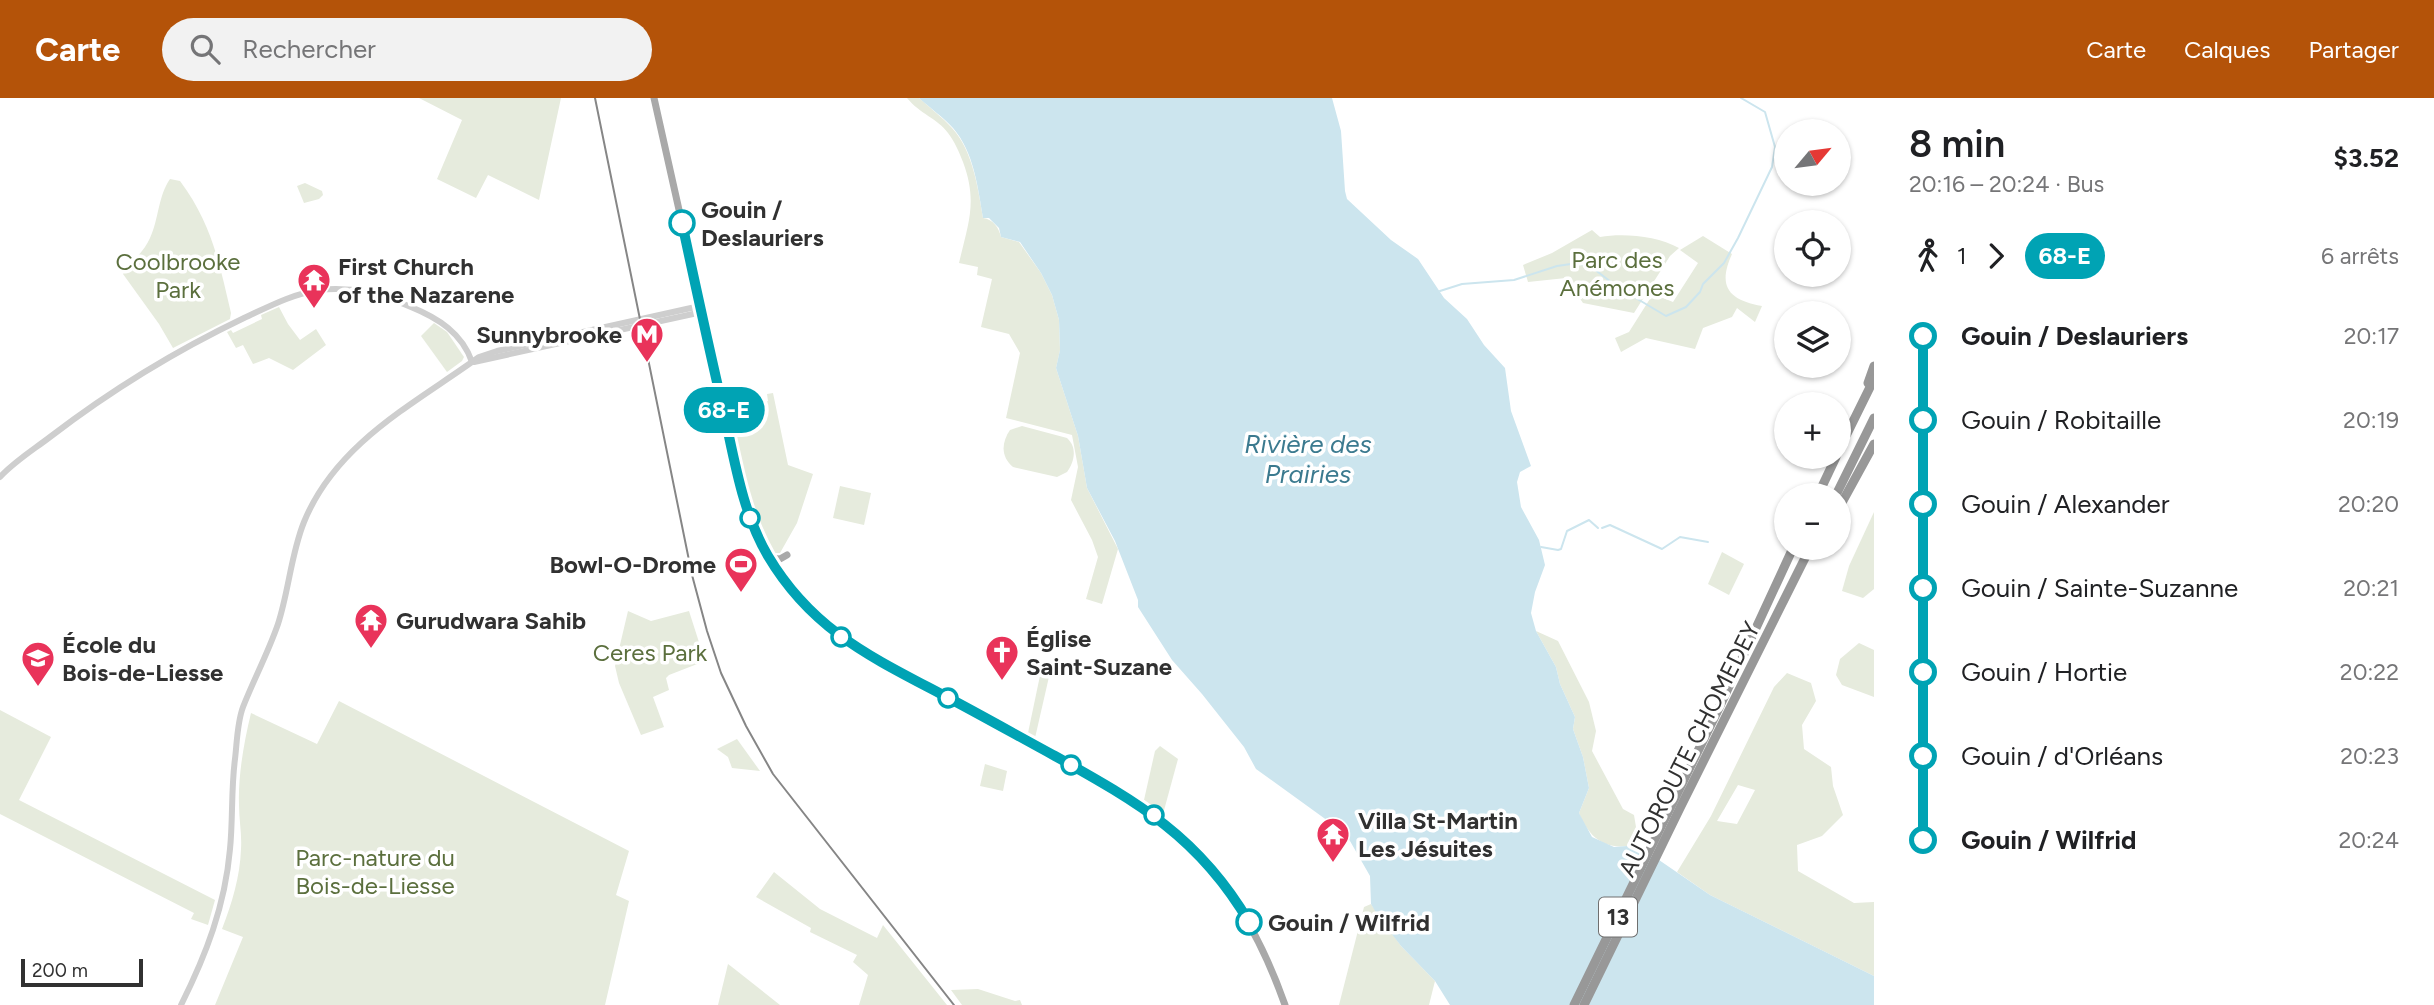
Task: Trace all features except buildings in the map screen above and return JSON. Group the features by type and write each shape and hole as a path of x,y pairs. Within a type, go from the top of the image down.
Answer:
{"highway":[{"path":"1858,411 1874,366"},
{"path":"1851,425 1874,379"},
{"path":"1842,483 1874,418"},
{"path":"1851,486 1874,444"},
{"name":"AUTOROUTE CHOMEDEY","path":"1584,1005 1788,560"},
{"name":"AUTOROUTE CHOMEDEY","path":"1574,1005 1804,560"},
{"path":"1774,620 1809,560"}],"main road":[{"path":"654,98 743,496 752,524 769,558 785,581 807,608 860,651 1114,789 1169,827 1205,861 1238,904 1263,949 1285,1005"},
{"path":"769,558 780,559 787,555"}],"street":[{"path":"0,477 86,410 160,362 226,327 302,293 346,289 373,293 399,302 444,323 458,338 472,362"},
{"path":"181,1005 208,948 222,901 230,849 233,774 243,709 279,621 300,534 309,510 323,486 362,441 479,357 701,309"}],"green space":[{"path":"419,98 561,98 539,200 488,175 476,198 437,179 462,120"},
{"path":"907,98 919,98 959,137 970,159 983,218 995,225 1001,237 1019,242 1041,273 1052,295 1059,320 1060,350 1056,368 1078,436 1087,488 1118,549 1102,604 1086,599 1098,557 1071,500 1078,467 1072,435 1006,418 1020,353 1009,334 981,327 992,279 977,275 978,267 959,263 970,213 968,176 948,133"},
{"name":"Coolbrooke Park","path":"170,179 180,181 207,228 231,313 230,319 173,348 123,274 150,238 163,193"},
{"path":"305,183 322,191 323,195 319,199 304,203 297,186"},
{"name":"Parc des Anémones","path":"1592,230 1600,237 1640,236 1679,248 1670,256 1634,313 1583,303 1566,278 1528,282 1523,265 1552,253"},
{"path":"1703,236 1732,254 1726,283 1734,296 1762,306 1755,322 1737,308 1732,317 1703,328 1695,349 1646,338 1621,352 1615,338 1629,332 1653,294 1673,302 1698,263 1680,250"},
{"path":"279,307 300,340 316,329 326,345 293,370 269,358 253,364 243,345 236,348 227,332 231,330 233,333"},
{"path":"434,323 447,332 464,357 447,372 421,336"},
{"path":"773,393 788,465 813,474 797,523 780,553 775,553 772,549 751,502 730,411 768,401 767,394"},
{"path":"1022,426 1067,438 1074,454 1067,472 1057,477 1013,467 1009,463 1004,454 1005,440 1010,430"},
{"path":"840,486 871,493 864,525 833,518"},
{"path":"1874,512 1874,589 1863,598 1842,591 1849,566"},
{"path":"1722,552 1744,564 1729,595 1708,584"},
{"name":"Ceres Park","path":"628,611 651,621 689,611 705,661 666,678 669,690 653,697 664,727 641,735 619,683 615,666"},
{"path":"1536,631 1558,641 1589,702 1596,731 1592,751 1623,809 1634,815 1636,827 1627,846 1610,845 1597,839 1579,813 1589,788 1583,757 1573,729 1575,717 1560,684 1556,667"},
{"path":"1859,643 1874,650 1874,697 1842,685 1836,675 1840,659"},
{"path":"1042,666 1051,668 1035,738 1028,733"},
{"path":"1787,673 1811,683 1816,701 1802,725 1804,749 1831,767 1833,786 1843,815 1822,836 1797,845 1798,871 1854,903 1874,902 1874,976 1710,895 1677,872 1711,816 1774,687","holes":["1738,785 1755,790 1737,824 1717,821"]},
{"name":"Parc-nature du Bois-de-Liesse","path":"339,701 629,851 616,895 629,901 605,1005 215,1005 243,937 222,929 239,870 239,782 251,713 317,744"},
{"path":"0,710 51,737 19,800 215,900 208,925 191,919 194,913 0,814"},
{"path":"737,739 760,771 732,768 728,757 717,749"},
{"path":"1160,746 1178,759 1163,814 1144,800 1155,751"},
{"path":"985,764 1007,771 1003,791 980,786"},
{"path":"774,872 820,909 877,938 883,925 947,1005 859,1005 868,975 853,962 857,955 810,932 811,928 756,897"},
{"path":"1371,904 1401,946 1435,981 1429,1005 1339,1005 1364,907"},
{"path":"728,964 732,967 780,1005 718,1005"},
{"path":"978,989 1015,1001 1020,1000 1022,1005 962,1005 951,990"}],"water":[{"name":"Rivière des Prairies","path":"919,98 1332,98 1341,131 1347,199 1391,240 1418,259 1444,298 1467,319 1484,345 1505,368 1511,411 1531,466 1520,472 1517,482 1521,507 1539,540 1545,565 1531,613 1536,631 1556,667 1560,684 1575,717 1573,729 1583,757 1589,788 1579,813 1592,837 1614,847 1627,846 1659,860 1710,895 1874,976 1874,1005 1450,1005 1435,981 1401,946 1378,916 1371,904 1370,876 1346,834 1256,769 1244,747 1172,660 1138,607 1138,600 1115,541 1087,488 1078,436 1056,368 1060,350 1059,320 1052,295 1020,242 1001,237 999,228 989,218 983,218 974,171 966,148 953,128"}],"waterway":[{"path":"1440,291 1462,284 1514,280 1557,266 1578,263 1594,269 1619,288 1666,316 1686,307 1700,292 1703,284 1724,263 1772,167 1775,147 1765,112 1741,98"},
{"path":"1541,547 1561,549 1567,531 1589,520 1598,528"},
{"path":"1602,528 1610,525 1662,549 1680,537 1708,542"}],"tram line":[{"path":"595,98 692,575 721,673 773,774 954,1005"}],"bus line":[{"name":"68-E","path":"682,223 744,498 764,550 794,593 829,628 872,658 1118,791 1146,809 1180,836 1205,861 1249,922"}],"place":[{"name":"Gouin / Deslauriers","path":"682,223"},
{"name":"First Church of the Nazarene","path":"314,310"},
{"name":"Sunnybrooke","path":"647,364"},
{"name":"Bowl-O-Drome","path":"741,594"},
{"name":"Gurudwara Sahib","path":"371,650"},
{"name":"Église Saint-Suzane","path":"1002,682"},
{"name":"École du Bois-de-Liesse","path":"38,688"},
{"name":"Villa St-Martin Les Jésuites","path":"1333,864"},
{"name":"Gouin / Wilfrid","path":"1249,922"}]}
